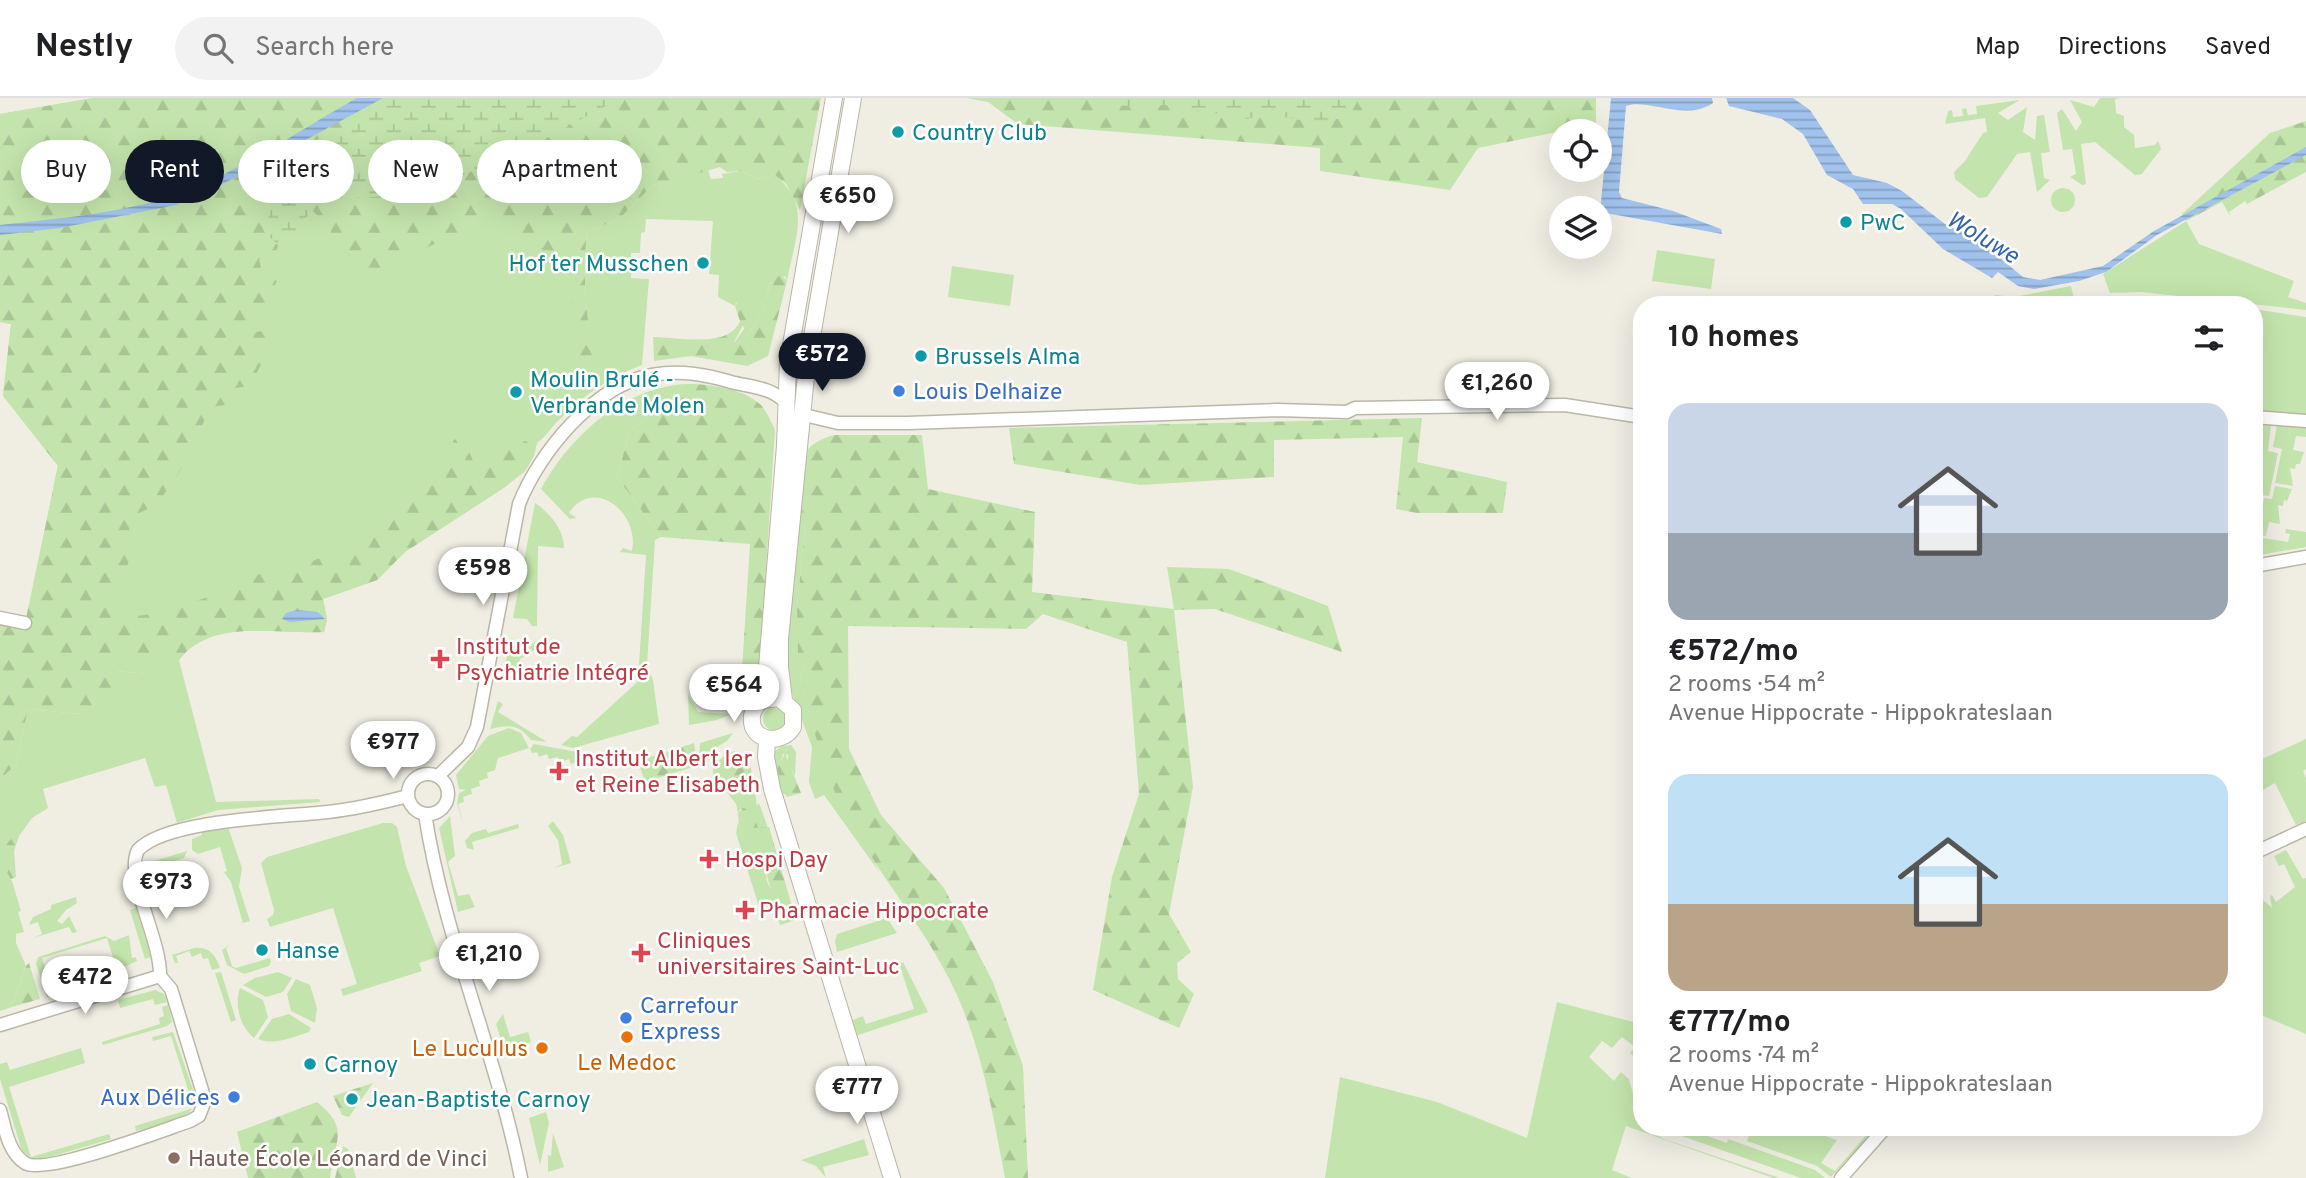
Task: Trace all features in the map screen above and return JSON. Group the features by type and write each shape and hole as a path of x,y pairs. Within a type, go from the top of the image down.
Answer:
{"street":[{"path":"762,700 785,446 788,362 834,98"},
{"path":"784,700 780,639 800,414 853,98"},
{"path":"438,776 468,747 477,727 519,505 534,470 556,441 604,397 649,375 680,372 703,374 775,392 800,414 838,423 1277,410 1347,412 1354,408 1565,405 1633,416"},
{"path":"2263,418 2306,421"},
{"path":"2263,564 2306,557"},
{"path":"0,618 25,623"},
{"path":"773,697 784,700 793,710 793,727 784,737 767,740 757,732 752,720 754,709 762,700 773,697"},
{"path":"767,740 766,757 772,789 892,1178"},
{"path":"426,774 438,776 447,787 447,800 438,811 425,814 415,810 408,796 414,779 426,774"},
{"path":"0,1110 14,1152 27,1165 38,1168 190,1122 199,1116 205,1101 171,989 160,976 160,955 134,871 134,858 143,845 195,827 365,807 408,796"},
{"path":"425,814 449,923 508,1112 521,1178"},
{"path":"2263,849 2306,829"},
{"path":"0,1025 160,976"},
{"path":"1841,1178 1878,1136"}],"green space":[{"path":"93,98 821,98 733,163 642,183 642,140 477,140 477,203 587,203 581,316 598,380 586,307 587,233 621,217 635,203 642,203 642,196 651,187 708,170 711,179 723,178 722,174 741,171 757,179 775,175 787,187 797,211 796,238 787,281 785,276 771,281 763,309 745,340 734,343 744,329 737,302 735,306 718,297 719,275 709,274 713,221 646,219 645,232 641,233 640,253 631,253 631,278 649,279 642,365 608,381 568,411 537,443 534,456 525,471 505,487 405,552 377,580 323,599 327,619 324,632 227,633 209,638 193,647 179,660 216,802 319,799 320,802 218,810 177,823 166,785 155,787 145,758 43,789 48,808 32,818 19,836 14,836 6,871 12,881 21,911 18,912 24,932 16,934 16,943 26,966 12,1007 0,1011 0,779 16,765 28,709 80,714 149,674 116,671 24,632 72,396 3,396 11,324 0,322 0,114"},
{"path":"93,98 370,98 346,129 330,140 238,140 238,203 273,203 264,230 278,245 276,253 259,259 261,268 277,281 264,304 255,309 253,323 242,335 261,331 273,341 250,386 235,388 225,405 210,407 188,458 173,482 156,503 133,519 129,533 134,549 108,611 117,618 145,615 196,601 229,590 273,567 296,568 357,542 422,485 457,462 453,441 457,438 465,441 475,466 525,441 532,444 534,456 525,471 505,487 405,552 377,580 323,599 327,619 324,632 227,633 209,638 193,647 179,660 173,653 121,653 121,664 116,671 150,674 80,714 28,709 16,765 0,779 0,619 25,623 58,466 3,396 11,324 0,322 0,114"},
{"path":"370,98 617,98 543,140 477,140 477,169 463,175 463,140 368,140 368,197 354,199 354,140 316,140 346,129"},
{"path":"617,98 821,98 800,210 786,184 775,175 757,179 741,171 727,172 720,167 651,187 642,196 642,140 543,140"},
{"path":"966,98 1596,98 1596,119 1549,119 1549,134 1478,148 1450,190 1320,171 1320,148 1018,124 988,102"},
{"path":"1091,98 1358,100 1349,117 1314,123 1267,113 1248,119 1170,105 1109,106"},
{"path":"2100,98 2121,98 2115,99 2116,113 2124,116 2124,127 2134,135 2135,148 2155,145 2158,141 2161,149 2142,174 2135,175 2095,142 2081,144 2086,184 2082,185 2070,177 2076,174 2072,149 2063,150 2057,113 2062,109 2076,131 2082,122 2070,100 2094,107"},
{"path":"2020,100 1998,113 2008,120 2027,107 2023,132 2035,140 2037,116 2044,115 2050,152 2041,153 2044,178 2050,180 2037,192 2030,152 2017,154 1987,197 1979,198 1955,179 1954,172 1965,161 1983,133 1987,132 1985,118 1945,124 1948,111 1952,110 1953,117 1963,116 1962,109 1966,108 1968,115 1977,114 1976,106"},
{"path":"2306,121 2306,172 2247,204 2245,201 2229,212 2230,216 2222,202 2186,221 2182,214 2270,133"},
{"path":"477,169 477,203 635,203 621,217 587,233 587,307 599,380 591,388 578,382 572,294 501,214 493,210 484,222 473,229 456,233 371,276 346,265 328,228 305,203 354,203 354,199 368,197 368,203 463,203 463,175"},
{"path":"2063,188 2072,191 2075,200 2072,209 2063,212 2054,209 2051,200 2054,191"},
{"path":"273,203 305,203 313,212 303,220 299,241 278,245 264,231"},
{"path":"2186,221 2199,244 2294,281 2288,297 2306,303 2306,310 2263,305 2263,296 2110,293 2103,274"},
{"path":"1657,250 1715,259 1711,289 1652,281"},
{"path":"952,266 1014,275 1010,306 948,297"},
{"path":"781,275 787,281 768,356 747,366 691,356 654,361 653,337 701,340 725,335 734,330 740,321 735,306 739,301 745,304 749,314 734,342 745,340 763,309 771,281"},
{"path":"2071,286 2073,296 2019,296"},
{"path":"2263,310 2306,317 2306,417 2263,412"},
{"path":"685,384 630,431 617,477 661,537 655,540 647,665 653,680 659,724 573,748 561,745 572,736 577,737 643,677 644,671 639,665 646,555 620,552 623,548 632,551 633,537 622,512 612,504 602,498 590,498 579,502 569,513 577,518 570,519 541,489 567,451 601,418 640,395 662,387"},
{"path":"685,384 714,386 754,399 761,405 775,430 759,679 741,685 750,544 661,537 617,477 630,431"},
{"path":"1422,418 1417,462 1507,482 1503,513 1417,513 1396,509 1403,437 1274,440 1274,477 1140,485 1014,464 1009,428"},
{"path":"2263,424 2271,425 2268,451 2278,453 2269,496 2263,495"},
{"path":"2277,425 2306,428 2306,437 2296,436 2293,450 2304,452 2300,464 2296,464 2295,469 2290,468 2293,486 2275,483 2282,449 2273,447"},
{"path":"835,435 922,435 928,489 1035,512 1032,592 1174,609 1167,567 1229,569 1328,606 1342,652 1215,609 1174,610 1193,787 1169,914 1191,952 1177,963 1178,979 1194,994 1179,1028 1093,990 1112,877 1139,794 1127,642 1043,614 1026,629 848,626 849,749 881,815 944,888 993,982 1023,1066 1028,1178 1005,1178 980,1061 965,1015 942,965 873,860 842,806 829,778 800,675 806,668 804,660 798,655 797,606 805,527 793,514 797,475 804,455 811,446"},
{"path":"2275,486 2292,489 2283,506 2278,505 2280,524 2269,522 2266,536 2263,536 2264,498 2272,499"},
{"path":"535,503 555,523 562,535 564,548 538,546 537,626 532,626 527,619 513,618"},
{"path":"793,514 805,527 797,606 806,668 800,675 829,778 880,873 824,795 815,799 809,782 812,747 785,674"},
{"path":"2286,529 2306,532 2306,547 2263,554 2263,538 2288,542 2290,534 2285,533"},
{"path":"510,637 526,649 537,640 542,645 520,659 518,670 504,676 508,649 513,650 514,641"},
{"path":"688,694 698,712 730,714 738,707 739,711 717,720 689,725"},
{"path":"697,695 733,697 728,706 702,706"},
{"path":"498,701 503,704 498,712 547,742 531,740 517,728 490,729"},
{"path":"774,708 782,711 785,719 782,727 774,730 766,727 763,719 766,711"},
{"path":"509,728 521,733 529,748 498,758 495,770 487,773 488,778 479,781 480,786 471,789 472,794 463,797 464,802 458,804 464,825 457,804 459,793 466,790 459,789 456,775 488,736"},
{"path":"733,733 727,741 699,758 700,743"},
{"path":"2306,739 2306,769 2303,771 2306,778 2306,821 2296,825 2275,783 2263,790 2263,759"},
{"path":"694,743 696,758 693,767 645,782 638,761"},
{"path":"534,744 577,752 579,761 571,764 569,759 560,762 558,757 549,759 547,754 539,757 537,752 532,753 530,749"},
{"path":"791,745 796,752 795,776 788,763 788,755 783,754 775,773 774,752 782,746"},
{"path":"730,752 745,754 751,768 757,806 749,806 743,793 724,789 713,775 713,765"},
{"path":"785,753 801,793 787,797 785,794 780,795 775,773"},
{"path":"723,787 744,793 757,806 759,803 768,828 758,828 752,810 740,809 738,813 736,804"},
{"path":"743,808 753,810 758,828 769,827 796,920 780,925 765,861 749,847 740,830 738,813"},
{"path":"450,816 455,856 448,862 458,896 469,894 475,907 458,912 439,828"},
{"path":"553,821 563,835 571,863 554,868 562,864 558,840 548,826"},
{"path":"738,822 744,839 765,861 767,882 774,895 780,925 772,906 760,910 736,833"},
{"path":"383,823 392,823 397,827 406,866 440,956 419,963 422,971 343,996 341,989 357,984 333,908 270,927 267,919 273,915 274,910 261,863 267,857"},
{"path":"518,824 519,828 472,842 474,850 467,848 465,841 472,833 486,829 488,833"},
{"path":"228,827 242,868 239,887 250,921 243,923 231,882 224,872 227,871 220,847 198,854 192,850 192,839 202,835 201,831"},
{"path":"14,836 19,836 14,851 16,877 11,879 5,868 4,851"},
{"path":"2286,850 2303,879 2306,878 2306,1034 2263,1016 2263,900 2272,908 2270,896 2272,895 2276,902 2295,887 2284,864 2279,866 2274,856"},
{"path":"187,851 184,858 151,868 158,892 154,893 147,868 151,862"},
{"path":"76,897 77,903 66,910 57,921 62,924 69,916 77,932 72,933 69,927 33,938 42,934 38,922 29,925 33,917 51,909 51,905"},
{"path":"136,908 151,957 145,959 130,910"},
{"path":"887,918 897,933 837,952 837,934"},
{"path":"129,935 132,958 136,957 137,961 115,973 107,976 117,971 107,938 42,958 53,991 70,986 72,990 47,997 36,964 38,957 105,936 114,941"},
{"path":"230,944 226,948 232,966 236,968 270,958 269,966 244,974 227,965 222,950"},
{"path":"194,948 204,948 211,952 220,968 212,970 208,958 203,959 201,953 192,957 189,951 176,956 178,963 175,963 172,955"},
{"path":"903,962 928,1012 855,1036 851,1021 863,1016 866,1024 914,1009 900,966 880,972 879,970"},
{"path":"29,963 40,999 12,1007 26,966"},
{"path":"221,972 236,1020 231,1022 215,973"},
{"path":"278,972 292,978 283,992 266,997 243,985 255,978"},
{"path":"296,979 310,985 317,1008 315,1023 291,1011 287,994"},
{"path":"240,988 263,1000 268,1017 254,1038 245,1028 240,1015"},
{"path":"155,990 164,994 167,1002 155,1005 153,999 120,1008 118,1000"},
{"path":"1557,1002 1633,1022 1633,1045 1622,1037 1612,1048 1602,1041 1589,1057 1614,1081 1621,1072 1629,1079 1633,1094 1633,1128 1626,1126 1612,1170 1632,1178 1325,1178 1340,1077 1437,1102 1527,1138"},
{"path":"168,1005 172,1022 167,1026 103,1045 102,1042 160,1024 159,1018 164,1016 162,1007"},
{"path":"289,1014 311,1028 309,1032 277,1041 258,1039 272,1019"},
{"path":"503,1014 510,1037 528,1032 531,1042 504,1050 496,1024"},
{"path":"173,1032 196,1098 194,1107 171,1036 153,1041 152,1037"},
{"path":"81,1048 85,1063 9,1087 31,1157 109,1134 111,1139 43,1159 30,1157 21,1148 0,1079 0,1064 7,1062 10,1070"},
{"path":"373,1083 349,1117 342,1115 333,1096"},
{"path":"317,1102 334,1120 337,1128 337,1145 330,1178 248,1178 237,1132"},
{"path":"192,1109 173,1122 136,1131 135,1126"},
{"path":"546,1112 549,1123 540,1165 529,1118"},
{"path":"553,1133 564,1167 548,1172 548,1155 551,1156"},
{"path":"1654,1136 1780,1178 1773,1178"},
{"path":"1682,1136 1707,1136 1727,1143 1728,1139 1815,1170 1825,1178 1801,1178"},
{"path":"1749,1136 1825,1136 1837,1140 1821,1163 1835,1171 1865,1136 1869,1136 1831,1177 1817,1166 1747,1141"},
{"path":"864,1139 869,1155 823,1167 826,1178 816,1166 801,1160"},
{"path":"343,1146 348,1149 356,1178 335,1178"}],"water":[{"path":"357,98 383,98 305,140 285,140"},
{"path":"1611,98 1712,98 1713,103 1691,110 1635,104 1626,106 1619,192 1622,198 1673,211 1721,229 1722,234 1612,214 1612,196 1602,196 1603,182 1612,182 1612,119 1609,119"},
{"path":"1726,98 1793,98 1810,110 1853,175 1887,183 1902,191 1945,224 1973,236 2023,277 2040,280 2103,266 2154,231 2306,147 2306,155 2157,235 2106,272 2079,281 2034,289 2018,286 1998,272 1992,278 1943,249 1901,209 1892,204 1863,204 1853,189 1827,175 1803,134 1782,119 1729,106"},
{"path":"238,167 238,176 224,183 224,174"},
{"path":"149,203 180,203 60,228 0,235 0,225"},
{"path":"297,610 318,612 325,619 290,622 282,619 286,613"}],"place":[{"name":"Country Club","path":"898,132"},
{"name":"PwC","path":"1846,222"},
{"name":"Hof ter Musschen","path":"703,263"},
{"name":"Brussels Alma","path":"921,356"},
{"name":"Louis Delhaize","path":"899,391"},
{"name":"Moulin Brulé - Verbrande Molen","path":"516,392"},
{"name":"Institut de Psychiatrie Intégré","path":"440,659"},
{"name":"Institut Albert Ier et Reine Elisabeth","path":"559,771"},
{"name":"Hospi Day","path":"709,859"},
{"name":"Pharmacie Hippocrate","path":"745,910"},
{"name":"Hanse","path":"262,950"},
{"name":"Cliniques universitaires Saint-Luc","path":"641,953"},
{"name":"Carrefour Express","path":"626,1018"},
{"name":"Le Medoc","path":"627,1037"},
{"name":"Le Lucullus","path":"542,1048"},
{"name":"Carnoy","path":"310,1064"},
{"name":"Aux Délices","path":"234,1097"},
{"name":"Jean-Baptiste Carnoy","path":"352,1099"},
{"name":"Haute École Léonard de Vinci","path":"174,1158"}],"water label":[{"name":"Woluwe","path":"1983,237"}]}
